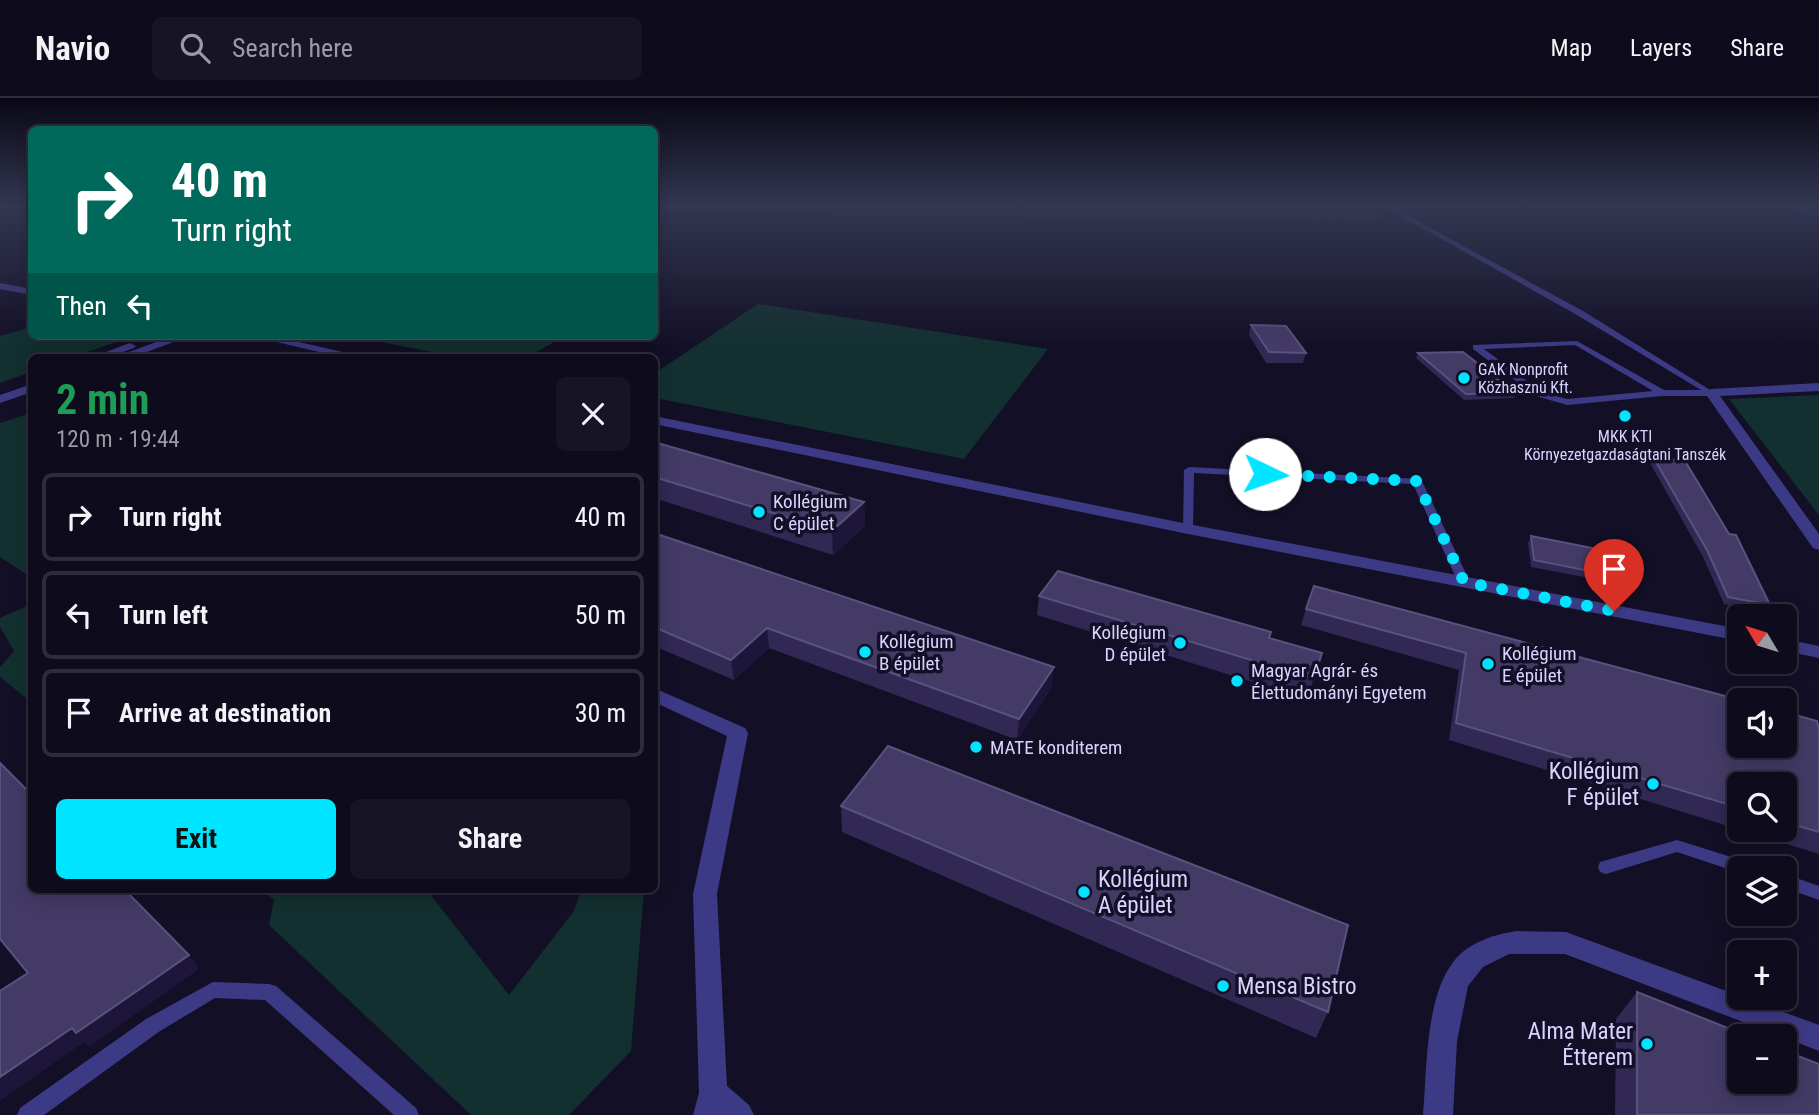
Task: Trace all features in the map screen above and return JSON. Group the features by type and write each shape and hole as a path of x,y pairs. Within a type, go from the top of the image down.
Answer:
{"street":[{"path":"0,286 28,291"},
{"path":"107,354 148,340"},
{"path":"130,354 172,340"},
{"path":"276,340 344,354"},
{"path":"0,390 28,381"},
{"path":"1711,393 1819,387"},
{"path":"0,399 28,389"},
{"path":"1711,393 1819,545"},
{"path":"658,421 1188,529 1727,633"},
{"path":"1797,647 1819,652"},
{"path":"658,696 738,733 705,894 710,1104 738,1115"},
{"path":"1438,1115 1452,995 1462,971 1478,955 1502,945 1530,942 1566,943 1819,1038"}],"lane":[{"path":"1472,253 1580,313 1711,393"},
{"path":"1662,393 1577,342 1476,347 1539,394 1567,402 1662,393 1711,393"},
{"path":"1188,529 1189,470 1417,481 1464,582"},
{"path":"1606,867 1677,846 1727,862"},
{"path":"1797,885 1819,893"},
{"path":"27,1115 153,1025 213,990 269,992 409,1115"}],"green space":[{"path":"758,304 1048,349 964,459 658,399 658,371"},
{"path":"28,328 28,340 122,340 82,354 28,354 28,373 0,383 0,336"},
{"path":"371,340 558,340 532,354 442,354"},
{"path":"1819,395 1819,515 1729,399"},
{"path":"28,414 28,575 0,557 0,423"},
{"path":"28,605 28,700 0,677 0,667 14,651 0,627 0,618"},
{"path":"266,893 429,893 509,995 574,911 580,893 644,893 631,1051 569,1115 471,1115 269,925 274,900"}],"building":[{"path":"1251,325 1286,326 1306,353 1269,352"},
{"name":"GAK Nonprofit Közhasznú Kft.","path":"1463,352 1516,393 1466,394 1418,353"},
{"path":"658,443 864,502 832,531 658,478"},
{"path":"1653,457 1685,461 1729,534 1736,535 1770,604 1728,597 1707,550"},
{"path":"658,534 1054,667 1019,719 767,628 731,660 658,629"},
{"path":"1531,536 1613,552 1619,577 1534,560"},
{"path":"1058,571 1271,632 1269,638 1322,653 1314,679 1039,596"},
{"path":"1314,586 1727,697 1727,758 1797,758 1797,715 1817,721 1819,832 1797,826 1797,772 1727,772 1727,804 1456,723 1466,653 1306,609"},
{"name":"Kollégium A épület","path":"888,746 1348,925 1328,1012 841,806"},
{"path":"0,763 28,791 28,893 128,893 189,955 76,1033 72,1028 0,1077 0,991 28,973 0,939"},
{"name":"Alma Mater Étterem","path":"1637,992 1727,1028 1727,1094 1797,1094 1797,1056 1819,1064 1819,1115 1637,1115"}],"place":[{"name":"GAK Nonprofit Közhasznú Kft.","path":"1464,378"},
{"name":"MKK KTI Környezetgazdaságtani Tanszék","path":"1625,416"},
{"name":"Kollégium C épület","path":"759,512"},
{"name":"Kollégium D épület","path":"1180,643"},
{"name":"Kollégium B épület","path":"865,652"},
{"name":"Kollégium E épület","path":"1488,664"},
{"name":"Magyar Agrár- és Élettudományi Egyetem","path":"1237,681"},
{"name":"MATE konditerem","path":"976,747"},
{"name":"Kollégium F épület","path":"1653,784"},
{"name":"Kollégium A épület","path":"1084,892"},
{"name":"Mensa Bistro","path":"1223,986"},
{"name":"Alma Mater Étterem","path":"1647,1044"}],"route":[{"path":"1265,474 1417,481 1464,582 1614,611"}]}
